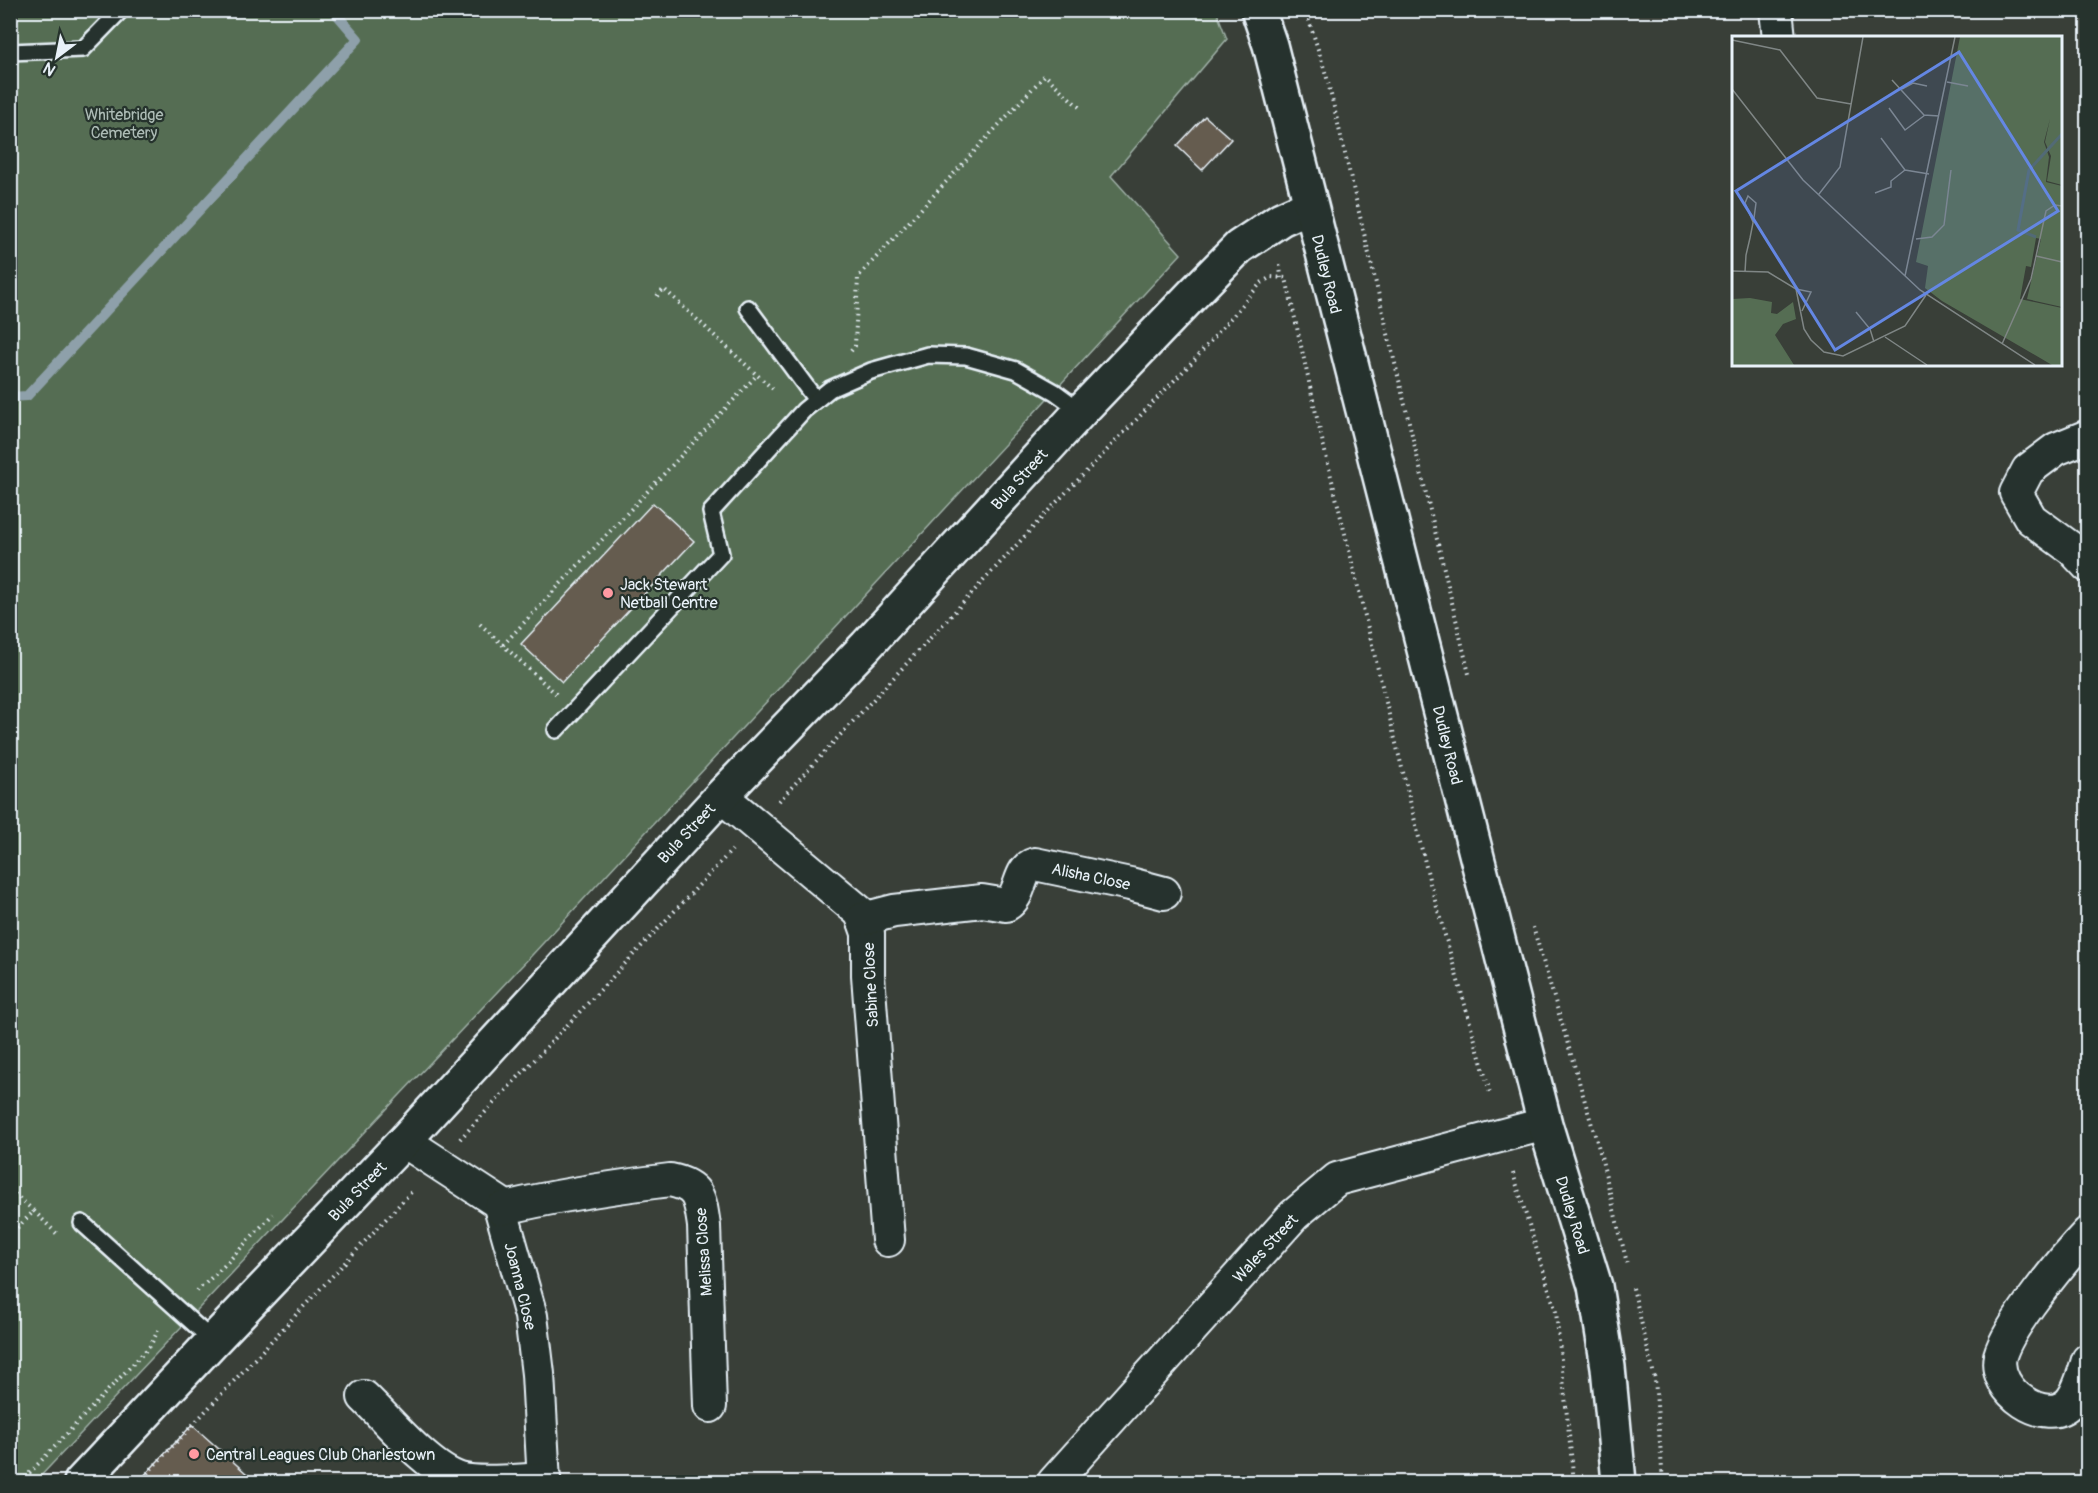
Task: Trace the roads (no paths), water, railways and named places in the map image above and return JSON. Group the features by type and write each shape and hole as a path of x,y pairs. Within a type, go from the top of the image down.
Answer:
{"street":[{"name":"Dudley Road","path":"1258,10 1270,45 1545,1124 1595,1286 1608,1367 1619,1482"},
{"path":"1776,10 1779,36"},
{"name":"Bula Street","path":"81,1482 404,1141 721,796 866,646 1081,411 1239,247 1281,219 1310,206"},
{"path":"2088,436 2056,448 2028,470 2016,494 2031,519 2072,549 2088,567"},
{"name":"Sabine Close","path":"721,796 861,913 868,933 868,975 888,1240"},
{"name":"Alisha Close","path":"863,919 894,911 982,901 1006,904 1016,896 1024,872 1029,866 1035,864 1164,893"},
{"name":"Wales Street","path":"1054,1482 1294,1215 1337,1179 1545,1124"},
{"path":"404,1141 499,1203 501,1209"},
{"name":"Melissa Close","path":"501,1209 567,1195 670,1180 682,1182 695,1190 701,1203 704,1226 710,1406"},
{"name":"Joanna Close","path":"501,1209 531,1316 538,1374 544,1481"},
{"path":"2088,1233 2011,1332 2000,1358 2002,1380 2017,1399 2033,1407 2052,1411 2069,1403 2084,1375 2088,1360"},
{"path":"364,1397 424,1456 444,1472 459,1479 544,1481"}],"lane":[{"path":"10,52 83,49 121,10"},
{"path":"748,308 816,400"},
{"path":"556,730 721,554 711,512 804,410 830,389 871,371 928,354 966,356 1016,370 1081,411"},
{"path":"82,1223 213,1341"}],"waterway":[{"path":"10,397 27,396 358,39 333,10"}],"place":[{"name":"Jack Stewart Netball Centre","path":"608,593"},
{"name":"Central Leagues Club Charlestown","path":"194,1454"}],"park label":[{"name":"Whitebridge Cemetery","path":"124,123"}]}
